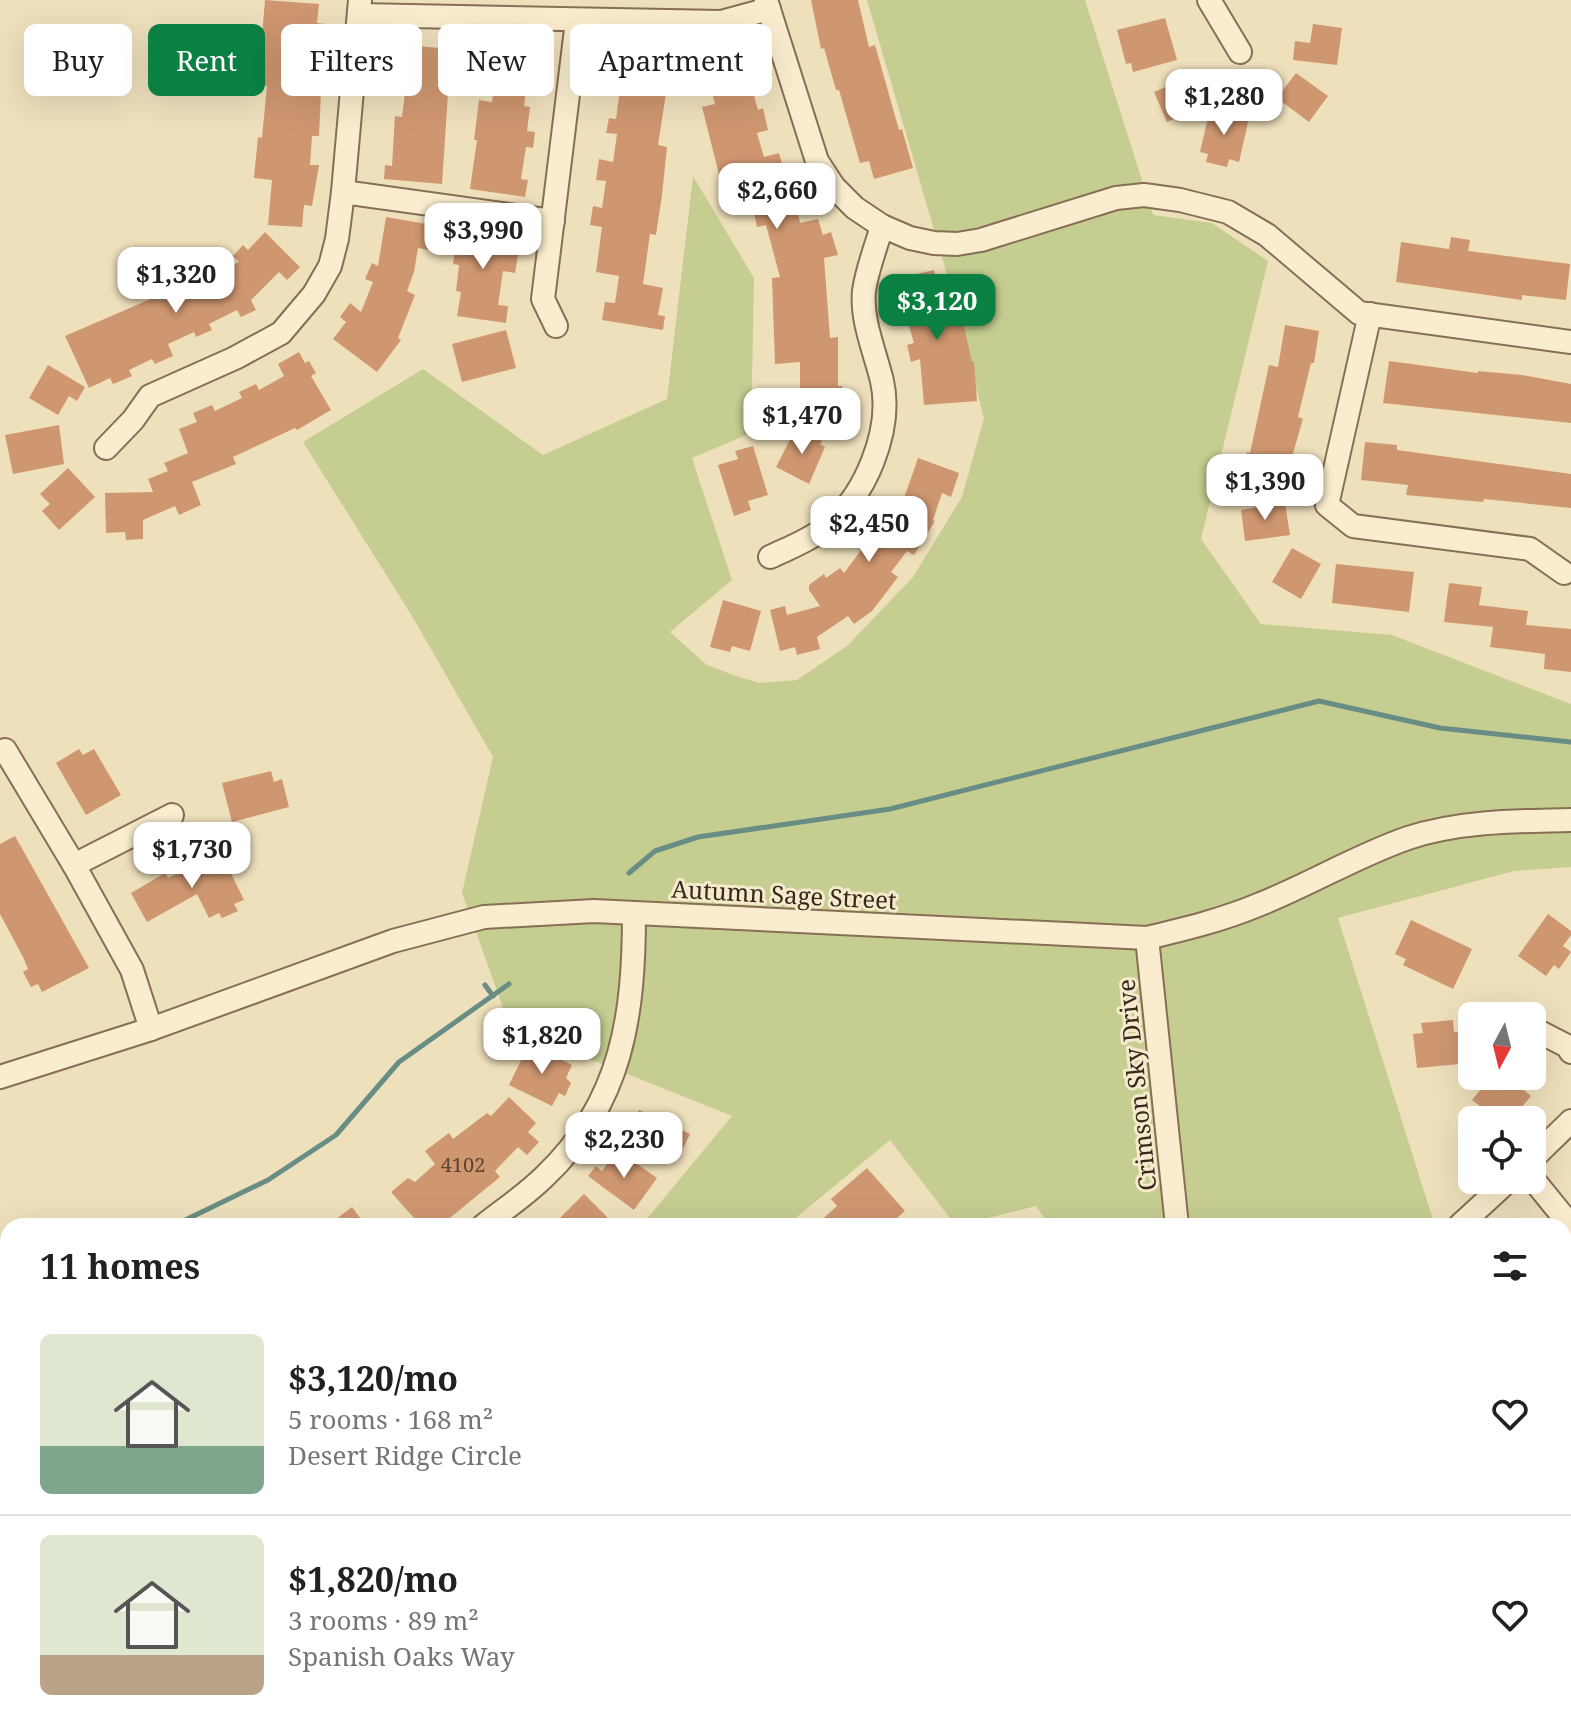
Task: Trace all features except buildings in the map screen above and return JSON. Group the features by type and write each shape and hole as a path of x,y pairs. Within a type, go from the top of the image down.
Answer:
{"street":[{"path":"1209,0 1240,52"},
{"path":"106,448 133,420 150,396 235,358 281,333 314,294 330,266 337,239 360,7 577,21 721,22 767,4 817,161 834,187 855,208 882,226 910,238 957,244 981,240 1116,198 1144,195 1180,200 1228,212 1267,235 1359,313 1571,342"},
{"path":"556,326 543,299 577,21"},
{"path":"343,192 553,221"},
{"path":"770,557 827,527 858,489 881,439 885,409 883,384 865,311 864,292 882,226"},
{"path":"1370,314 1327,505 1353,526 1530,549 1564,573"},
{"path":"5,750 132,970 151,1029"},
{"path":"74,865 172,815"},
{"name":"Autumn Sage Street","path":"0,1077 151,1029 393,941 484,917 594,911 1147,938 1204,925 1258,905 1381,849 1436,831 1526,821 1571,820"},
{"path":"493,1218 546,1176 591,1122 621,1056 634,975 634,913"},
{"name":"Crimson Sky Drive","path":"1147,938 1176,1218"},
{"path":"1546,1035 1567,1046 1571,1052"},
{"path":"1546,1145 1571,1121"},
{"path":"1468,1218 1494,1194"},
{"path":"1545,1194 1564,1218"}],"green space":[{"path":"867,0 1085,0 1153,215 1212,223 1268,261 1201,539 1261,624 1392,635 1571,704 1571,867 1514,871 1338,918 1432,1218 1044,1218 1036,1206 988,1218 950,1218 890,1140 796,1218 648,1218 732,1116 510,1027 462,893 493,757 412,616 303,442 423,369 543,455 667,399 693,176 754,278 751,433 692,458 732,580 670,632 707,665 736,676 760,683 797,680 847,646 913,577 962,497 984,418 944,264"}],"waterway":[{"path":"629,873 655,851 698,837 890,809 1319,701 1440,728 1571,742"},
{"path":"190,1218 268,1180 336,1135 399,1062 509,984"},
{"path":"485,985 493,996"}]}
